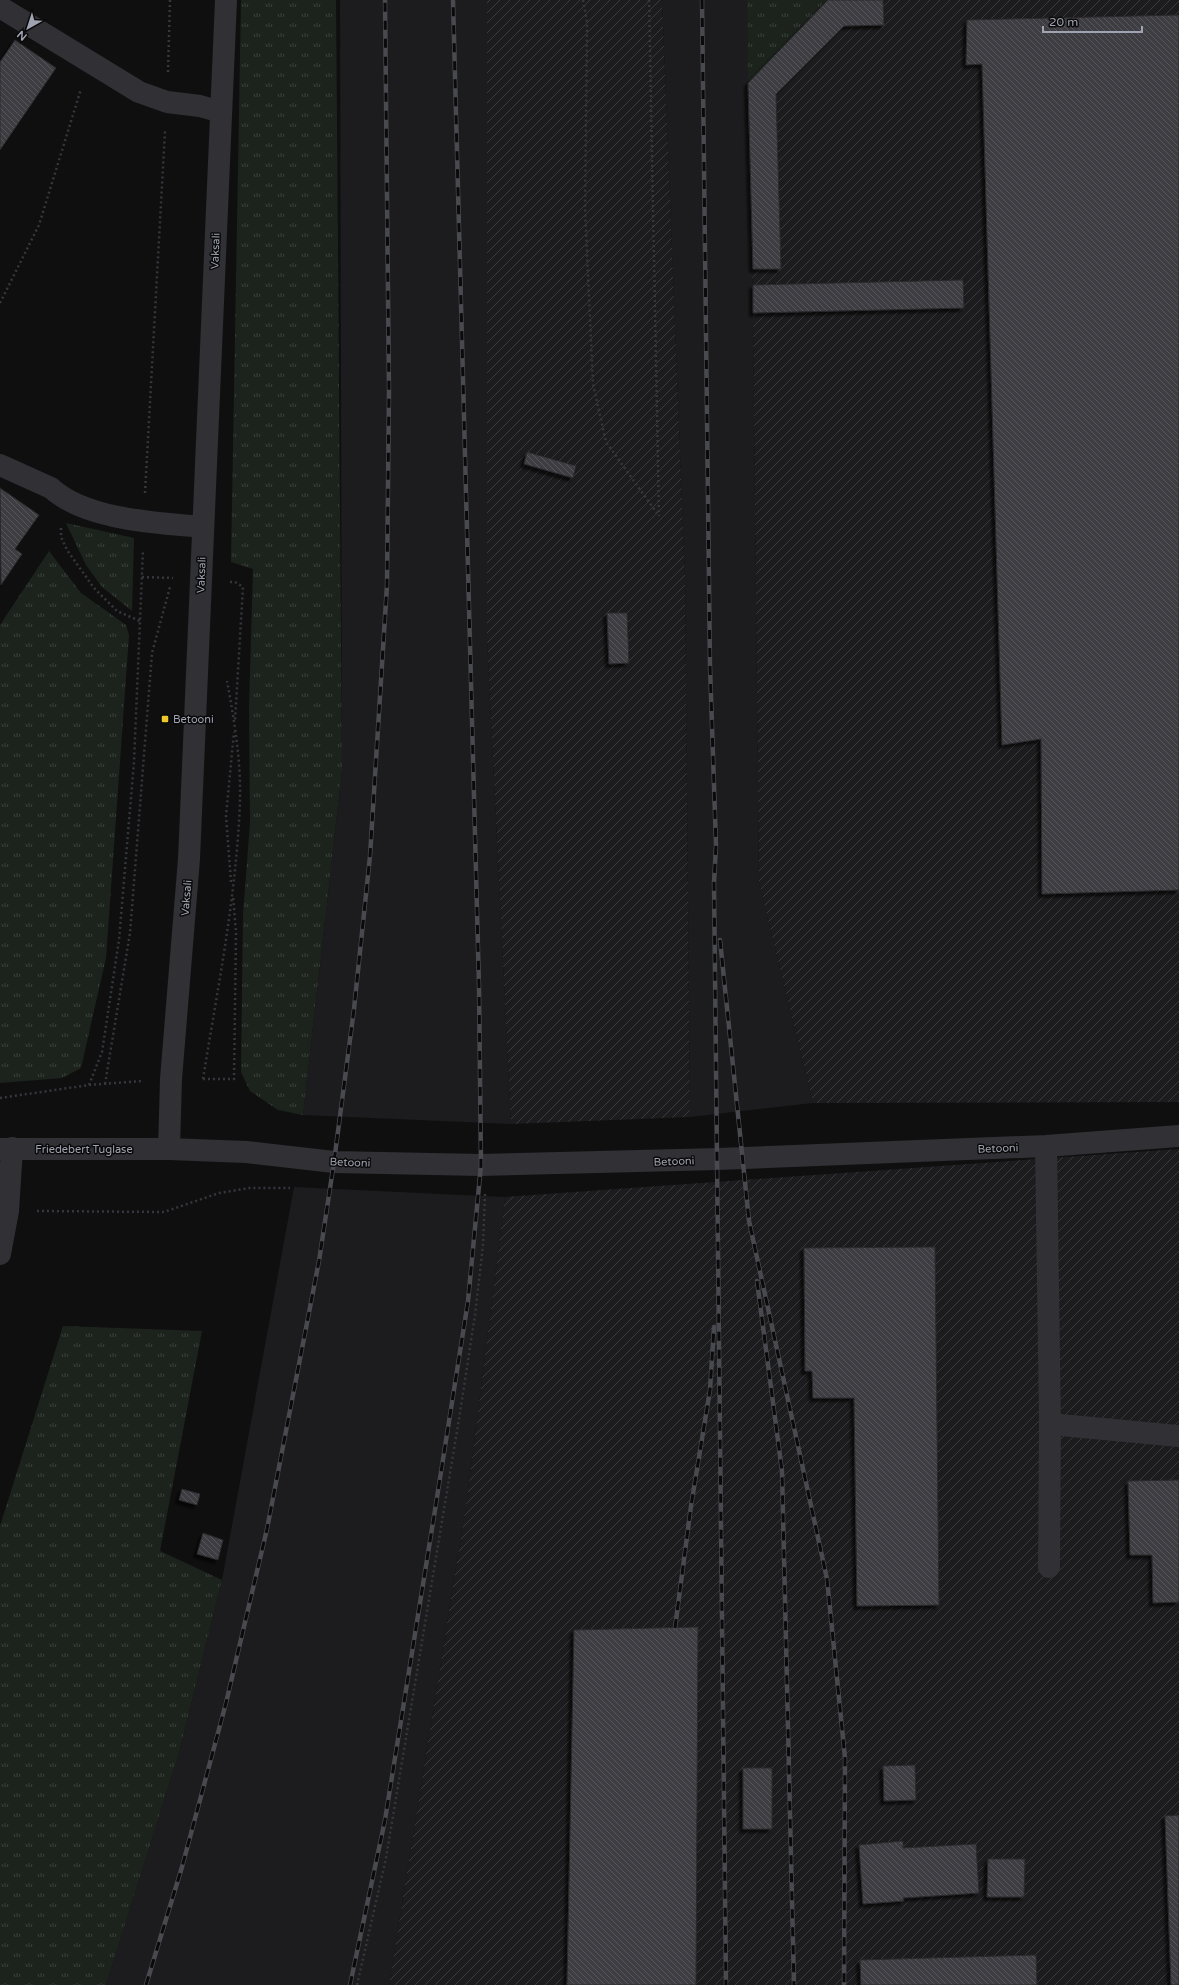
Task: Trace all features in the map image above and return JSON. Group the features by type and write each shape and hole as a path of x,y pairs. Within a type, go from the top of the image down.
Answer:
{"street":[{"name":"Vaksali","path":"169,1149 171,1079 189,859 226,0"},
{"path":"0,7 139,92 167,102 200,106 221,112"},
{"path":"0,465 51,488 57,493 92,510 144,522 203,527"},
{"name":"Betooni","path":"169,1149 246,1152 334,1162 481,1165 718,1159 1046,1146 1179,1136"},
{"path":"1046,1146 1050,1424 1049,1567"},
{"path":"0,1254 8,1211 6,1149"},
{"name":"Friedebert Tuglase","path":"6,1149 169,1149"},
{"path":"1050,1424 1179,1436"}],"path":[{"path":"583,0 587,22 585,209 593,384 606,442 659,516 649,0"},
{"path":"0,303 39,225 89,61"},
{"path":"57,493 61,537 67,550 94,588 117,611 140,621"},
{"path":"0,1098 89,1085 171,1079 234,1079 236,933"},
{"path":"203,1079 224,947"},
{"path":"357,1985 386,1858 459,1419 475,1315 485,1227 485,1190"}],"shaded area":[{"path":"340,0 487,0 487,638 511,1124 303,1115 342,770"},
{"path":"487,0 662,0 685,579 690,1117 511,1124 487,638"},
{"path":"662,0 747,0 753,313 759,883 813,1103 690,1117 685,579"},
{"path":"828,0 1179,0 1179,1102 813,1103 759,883 753,313 748,83"},
{"path":"1179,1149 1179,1985 389,1985 467,1499 505,1197"},
{"path":"294,1187 505,1197 467,1499 389,1985 106,1985 179,1753 222,1580"}],"green space":[{"path":"241,0 336,0 342,770 303,1115 278,1110 250,1091 241,1072 243,915 250,823 249,708 253,569 231,562"},
{"path":"747,0 828,0 748,83"},
{"path":"66,523 134,538 132,611 102,587 86,565"},
{"path":"49,551 81,593 126,625 129,635 106,958 81,1068 62,1078 0,1083 0,625"},
{"path":"63,1326 202,1331 160,1551 222,1580 179,1753 106,1985 0,1985 0,1526"}],"building":[{"path":"828,0 883,0 884,25 844,26 776,94 781,269 753,269 748,83"},
{"path":"1179,15 1179,890 1042,894 1041,739 1002,745 982,64 966,65 967,20"},
{"path":"15,40 56,68 0,150 0,62"},
{"path":"963,280 964,308 753,313 753,285"},
{"path":"527,452 576,466 573,478 524,464"},
{"path":"0,488 39,515 15,549 22,554 1,585"},
{"path":"607,613 627,613 629,663 609,664"},
{"path":"935,1247 939,1605 857,1606 854,1398 813,1398 812,1371 805,1371 804,1248"},
{"path":"1179,1480 1179,1602 1153,1603 1152,1555 1130,1555 1128,1481"},
{"path":"182,1489 200,1494 197,1505 179,1500"},
{"path":"203,1533 223,1540 218,1560 197,1554"},
{"path":"698,1627 696,1985 567,1985 574,1630"},
{"path":"915,1765 916,1800 884,1801 883,1766"},
{"path":"743,1768 772,1768 772,1829 743,1829"},
{"path":"1179,1815 1179,1985 1171,1985 1165,1816"},
{"path":"903,1841 903,1848 976,1844 979,1893 903,1898 904,1901 863,1904 859,1845"},
{"path":"988,1859 1025,1859 1024,1897 987,1897"},
{"path":"1036,1955 1037,1985 861,1985 860,1960"}],"railway":[{"path":"146,1985 182,1867 226,1703 267,1529 319,1261 334,1162 354,1009 370,856 387,585 389,391 385,0"},
{"path":"350,1985 385,1820 435,1510 468,1301 481,1165 479,986 453,0"},
{"path":"702,0 710,666 716,845 714,883 726,1985"},
{"path":"720,940 749,1221 827,1579 845,1758 844,1985"},
{"path":"757,1281 782,1471 794,1985"},
{"path":"675,1628 691,1506 710,1390 714,1327"}],"place":[{"name":"Betooni","path":"165,719"}]}
